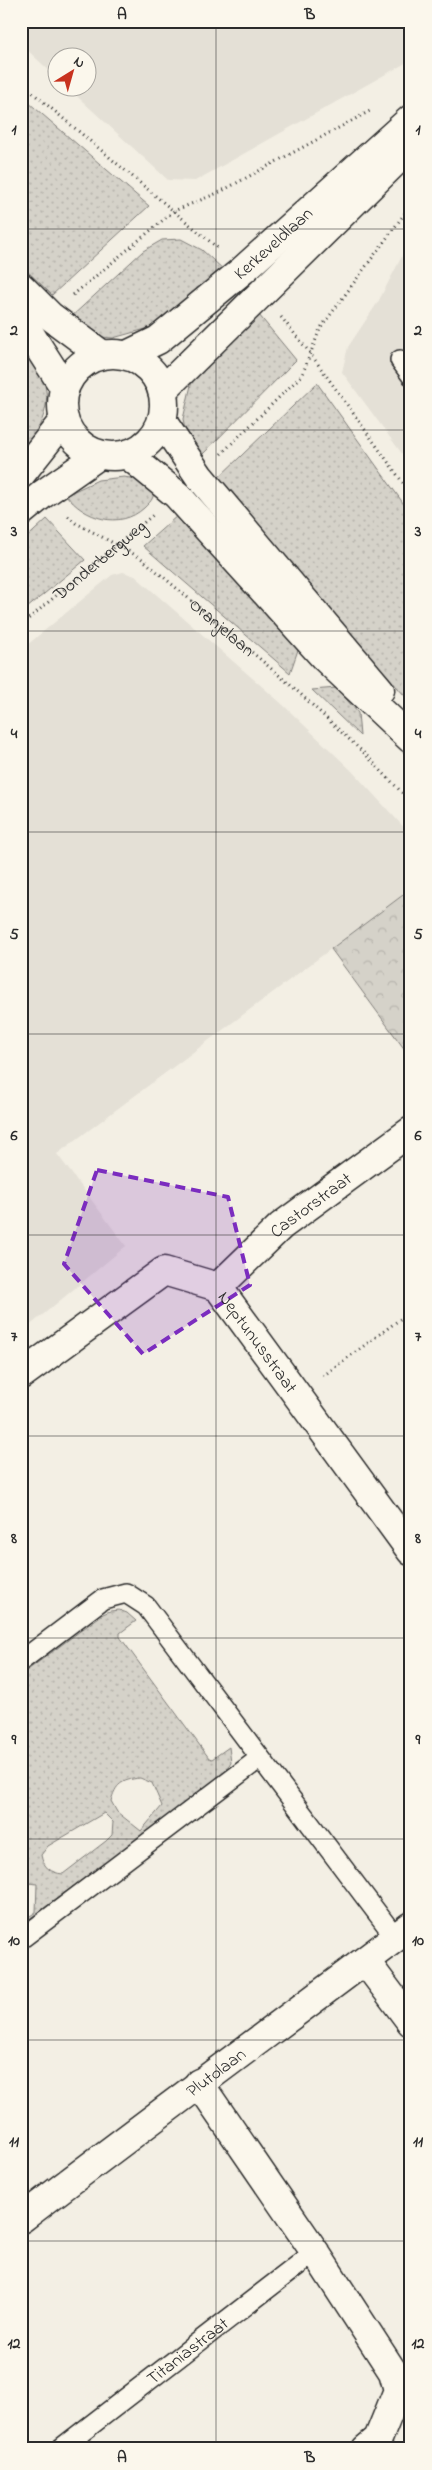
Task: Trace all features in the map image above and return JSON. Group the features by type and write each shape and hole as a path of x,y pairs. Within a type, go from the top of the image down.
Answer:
{"street":[{"name":"Kerkeveldlaan","path":"114,355 158,340 243,270 411,120"},
{"name":"Kerkeveldlaan","path":"162,390 411,146"},
{"path":"21,287 50,316 114,355 143,362 155,374 162,390 164,406 162,421 155,436 142,447 128,455 100,455 84,448 72,435 64,420 62,404 64,387 73,373 85,361 114,355"},
{"path":"21,325 30,334 64,387"},
{"path":"21,474 64,420"},
{"path":"162,421 199,476 411,727"},
{"path":"21,512 43,494 100,455"},
{"path":"128,455 177,495 325,658 411,740"},
{"name":"Castorstraat","path":"218,1287 280,1226 411,1131"},
{"name":"Neptunusstraat","path":"24,1366 164,1271 218,1287 411,1551"},
{"name":"Plutolaan","path":"21,2219 199,2082 366,1962 403,1932"},
{"path":"366,1962 411,2022"},
{"path":"199,2082 315,2252 393,2372 398,2390 378,2439 366,2449"}],"lane":[{"path":"400,360 411,375"},
{"path":"21,1661 103,1599 126,1593 146,1606 260,1758 403,1932"},
{"path":"21,1939 260,1758"},
{"name":"Titaniastraat","path":"60,2449 315,2252"}],"path":[{"path":"21,83 243,270"},
{"path":"50,316 174,211 220,192 371,110"},
{"path":"199,476 302,375 320,329 411,204"},
{"path":"261,292 310,352 411,494"},
{"name":"Oranjelaan","path":"43,494 76,523 141,558 294,688 366,755 411,802"},
{"name":"Donderbergweg","path":"21,624 177,495"},
{"path":"297,1395 411,1311"}],"highlighted area":[{"path":"97,1170 228,1197 250,1285 143,1354 64,1264"}],"shaded area":[{"path":"21,21 411,21 411,60 195,181 168,180 79,98 98,98 98,48 48,48 48,70 21,44"},
{"path":"411,239 411,466 342,372 348,347 378,302"},
{"path":"123,572 135,576 281,703 351,770 411,835 411,889 57,1154 126,1246 28,1327 21,1317 21,650 112,575"}],"green space":[{"path":"21,96 149,206 52,295 21,265"},
{"path":"181,239 202,250 224,270 153,327 113,338 101,337 88,331 71,317 143,251 162,240"},
{"path":"259,315 296,360 198,459 187,442 183,419 192,381 213,352"},
{"path":"30,354 44,381 46,403 40,425 25,452 21,448 21,363"},
{"path":"317,383 411,514 411,703 216,480"},
{"path":"124,477 136,479 154,492 152,499 144,508 124,519 103,519 92,515 82,510 66,495 98,480"},
{"path":"178,515 299,647 290,673 143,546"},
{"path":"47,519 85,560 21,613 21,543"},
{"path":"337,688 358,713 360,736 312,690"},
{"path":"411,889 411,1058 331,949"},
{"path":"119,1610 127,1613 136,1621 120,1633 120,1637 209,1758 212,1759 229,1747 231,1763 222,1777 21,1925 21,1914 30,1916 36,1912 37,1884 21,1882 21,1675 103,1614","holes":["140,1778 152,1783 162,1806 141,1831 117,1812 111,1801 120,1784 128,1780","104,1813 113,1822 112,1835 63,1874 51,1871 46,1866 41,1855 48,1846"]}]}
